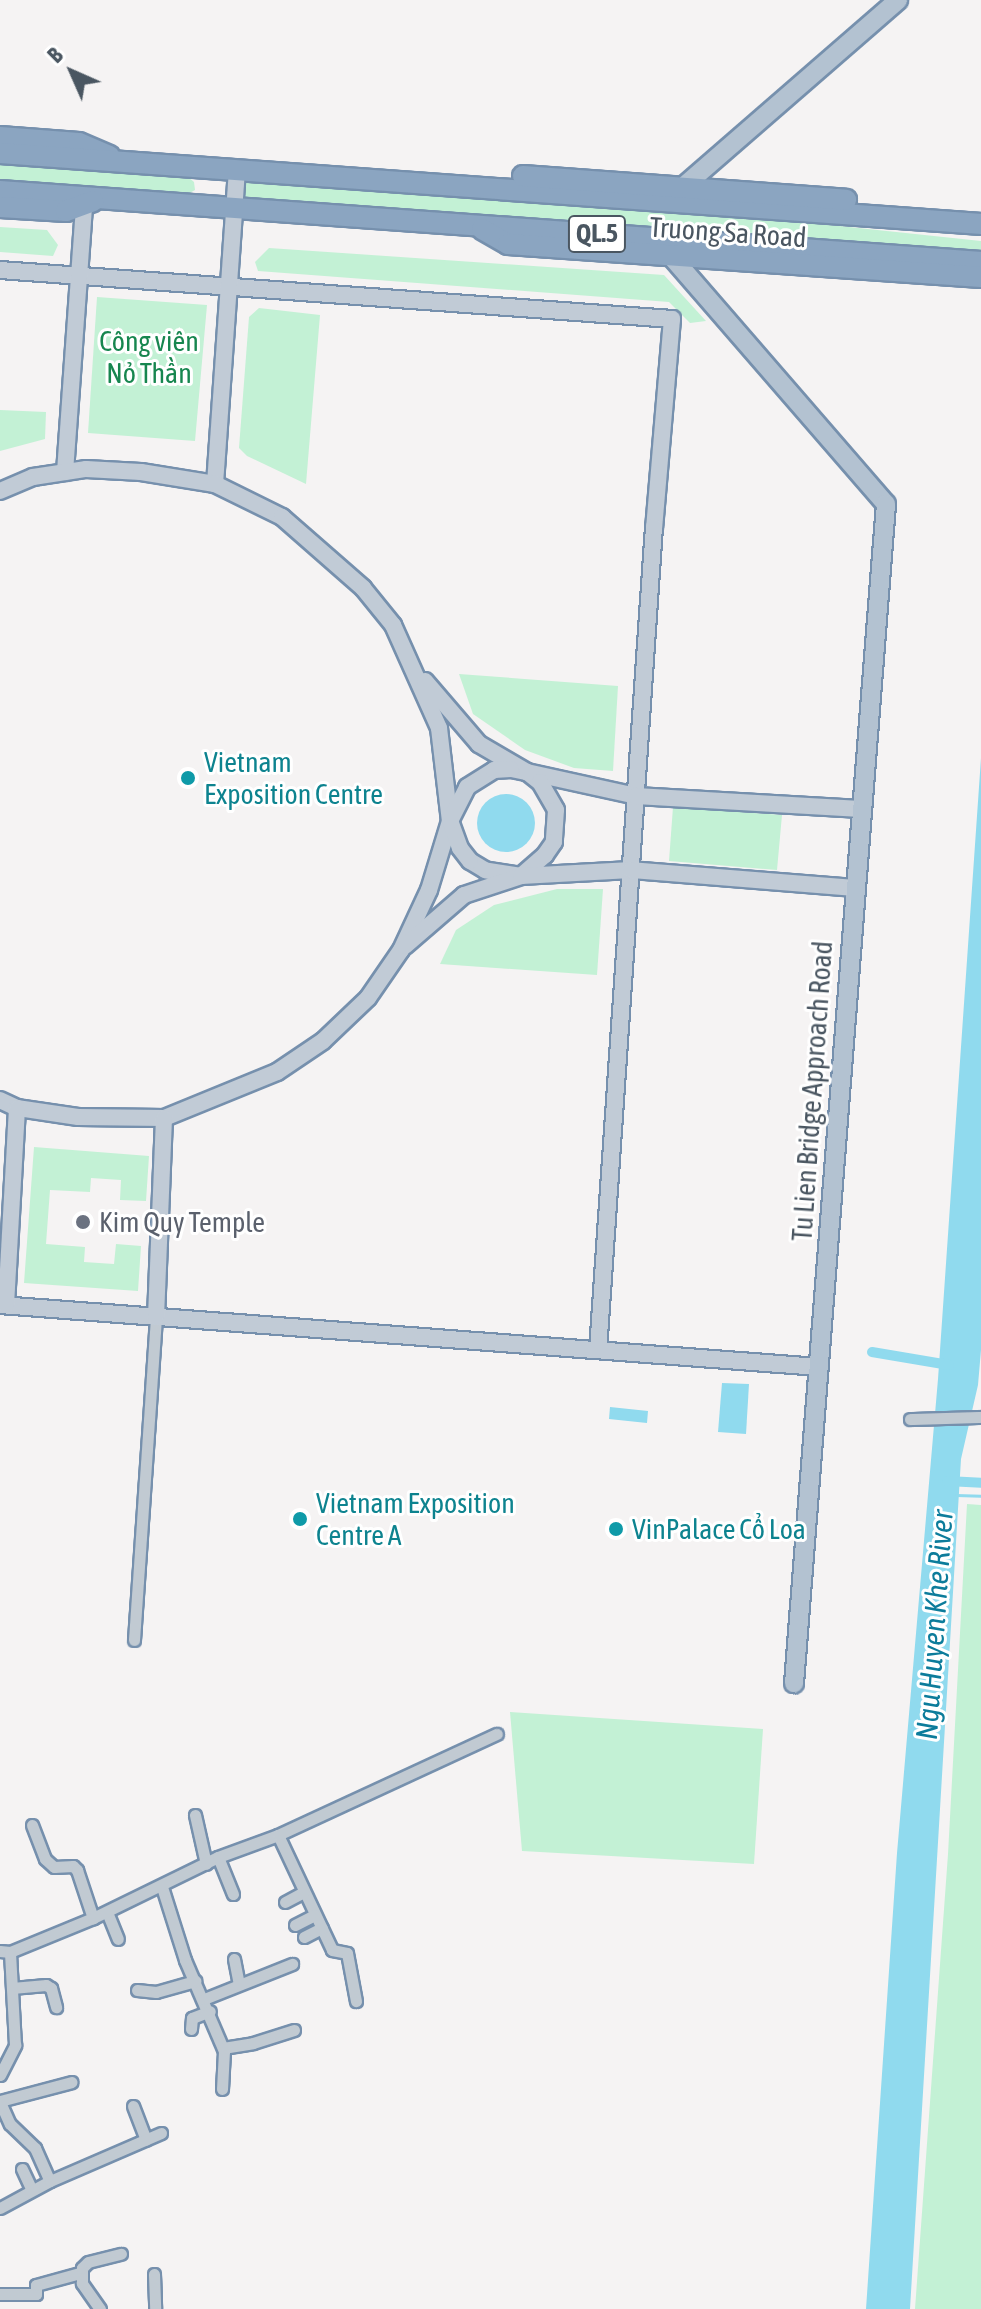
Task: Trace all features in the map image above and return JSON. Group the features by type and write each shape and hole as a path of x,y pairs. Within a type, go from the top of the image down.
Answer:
{"highway":[{"name":"Truong Sa Road","path":"0,137 25,147 124,162 981,224"},
{"name":"Truong Sa Road","path":"0,153 25,147"},
{"name":"Truong Sa Road","path":"488,187 523,176 981,213"},
{"name":"Truong Sa Road","path":"5,199 235,208 981,262"},
{"name":"Truong Sa Road","path":"475,226 508,244 981,277"}],"main road":[{"path":"683,187 898,0"},
{"name":"Tu Lien Bridge Approach Road","path":"671,256 886,504 794,1683"}],"street":[{"path":"215,484 237,170"},
{"path":"65,472 79,276 92,202"},
{"path":"0,270 672,319 598,1350"},
{"path":"0,491 33,477 65,472 120,470 215,484 282,517 314,541 363,588 393,625 417,671 439,728 450,821 460,848 470,861 485,870 521,876 631,870 856,888"},
{"path":"401,950 464,895 521,876 545,855 557,826 550,795 527,772 479,744 417,671"},
{"path":"0,1100 17,1108 78,1117 164,1118 277,1072 323,1041 368,998 401,950 429,890 457,800 479,776 494,770 527,772 636,796 861,809"},
{"path":"17,1108 3,1305 819,1367"},
{"path":"134,1640 156,1317 164,1118"},
{"path":"910,1419 981,1417"},
{"path":"2,2068 15,2045 12,1988 5,1952 107,1912 218,1857 278,1835 497,1734"},
{"path":"195,1815 206,1864"},
{"path":"32,1825 45,1859 54,1867 73,1866 77,1870 93,1918"},
{"path":"278,1835 333,1952 347,1953 356,2001"},
{"path":"218,1857 233,1894"},
{"path":"162,1887 185,1960 210,2011 223,2048 222,2089"},
{"path":"285,1902 304,1892"},
{"path":"107,1912 118,1939"},
{"path":"295,1925 315,1915"},
{"path":"304,1937 322,1928"},
{"path":"234,1959 239,1984"},
{"path":"204,1999 292,1964"},
{"path":"137,1990 156,1992 195,1981"},
{"path":"12,1988 46,1985 51,1988 56,2007"},
{"path":"191,2029 192,2018 210,2011"},
{"path":"223,2048 253,2043 294,2030"},
{"path":"50,2181 35,2148 5,2127 0,2101 72,2082"},
{"path":"133,2106 146,2140"},
{"path":"0,2208 50,2181 161,2133"},
{"path":"22,2169 32,2190"},
{"path":"0,2294 36,2294 36,2285 80,2273 88,2262 121,2254"},
{"path":"80,2273 89,2295 100,2309"},
{"path":"154,2274 155,2309"}],"green space":[{"path":"0,161 188,177 194,182 195,190 186,195 0,186"},
{"path":"244,183 707,212 981,241 981,250 753,238 245,199 241,198"},
{"path":"0,227 47,230 58,245 53,256 0,252"},
{"path":"269,248 664,275 706,321 690,323 669,302 258,271 255,262"},
{"name":"Công viên Nỏ Thần","path":"97,297 207,305 195,441 88,433"},
{"path":"259,308 320,315 306,484 247,456 239,448 249,317"},
{"path":"0,410 46,412 45,439 0,451"},
{"path":"459,674 618,686 613,771 574,768 525,750 473,714"},
{"path":"673,807 782,815 777,870 669,861"},
{"path":"557,889 603,889 597,975 440,964 456,930 494,905"},
{"path":"34,1147 149,1156 146,1201 120,1200 121,1180 91,1178 90,1192 50,1190 46,1244 85,1247 84,1262 114,1264 116,1244 141,1246 138,1291 24,1283"},
{"path":"967,1504 981,1505 981,2309 915,2309 948,1854"},
{"path":"510,1712 763,1729 754,1864 522,1851"}],"water":[{"name":"Ngu Huyen Khe River","path":"981,758 981,1350 978,1385 961,1459 910,2309 866,2309 897,1853 938,1379"},
{"path":"506,794 527,802 535,823 527,844 506,852 485,844 477,823 485,802"},
{"path":"722,1383 749,1384 746,1434 718,1432"},
{"path":"610,1407 648,1411 647,1423 609,1419"}],"waterway":[{"path":"872,1352 949,1365"},
{"path":"947,1481 981,1483"},
{"path":"956,1495 981,1496"}],"place":[{"name":"Vietnam Exposition Centre","path":"188,778"},
{"name":"Kim Quy Temple","path":"83,1222"},
{"name":"Vietnam Exposition Centre A","path":"300,1519"},
{"name":"VinPalace Cổ Loa","path":"616,1529"}]}
